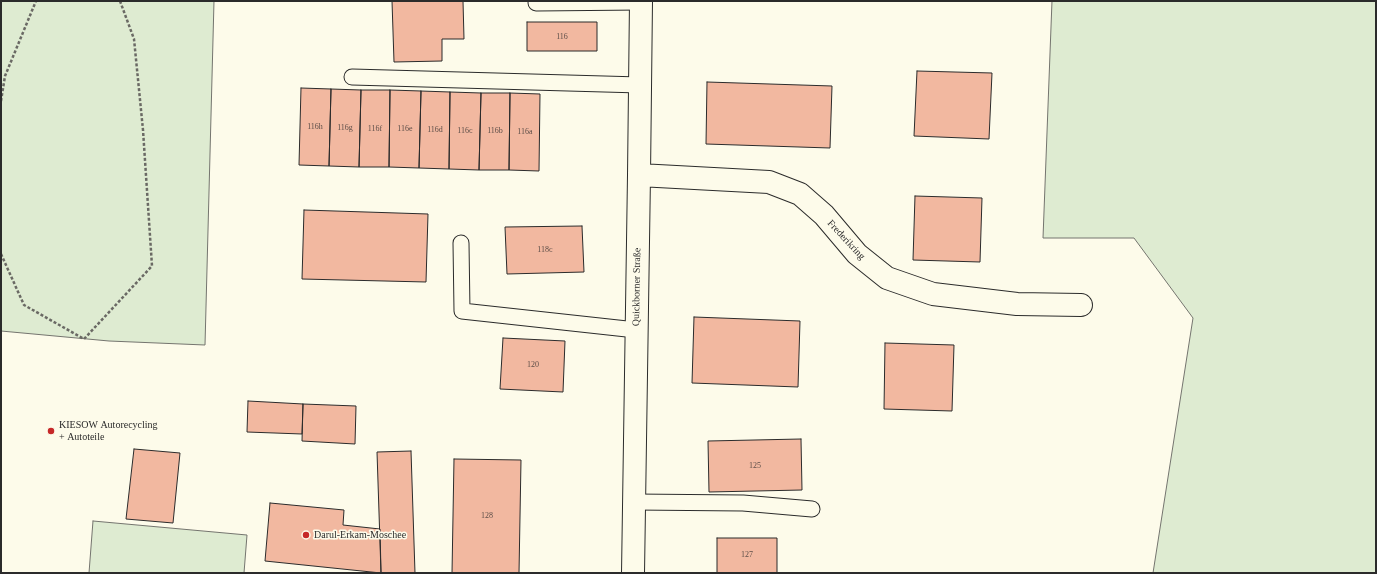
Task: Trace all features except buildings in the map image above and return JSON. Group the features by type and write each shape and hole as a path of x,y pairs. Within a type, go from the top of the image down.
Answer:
{"street":[{"name":"Quickborner Straße","path":"633,573 641,2"},
{"name":"Frederikring","path":"639,175 769,182 800,194 824,215 857,254 887,278 933,294 1017,304 1081,305"}],"lane":[{"path":"536,3 641,2"},
{"path":"352,77 640,85"},
{"path":"462,243 462,311 636,330"},
{"path":"634,502 743,503 812,509"}],"path":[{"path":"1,101 4,76 36,1"},
{"path":"1,254 24,305 84,339 152,266 143,130 134,39 120,1"}],"green space":[{"path":"1,1 214,1 205,345 109,341 1,331"},
{"path":"1052,1 1376,1 1376,573 1153,573 1193,318 1134,238 1043,238"},
{"path":"93,521 247,535 244,573 89,573"}],"place":[{"name":"KIESOW Autorecycling + Autoteile","path":"51,431"},
{"name":"Darul-Erkam-Moschee","path":"306,535"}]}
